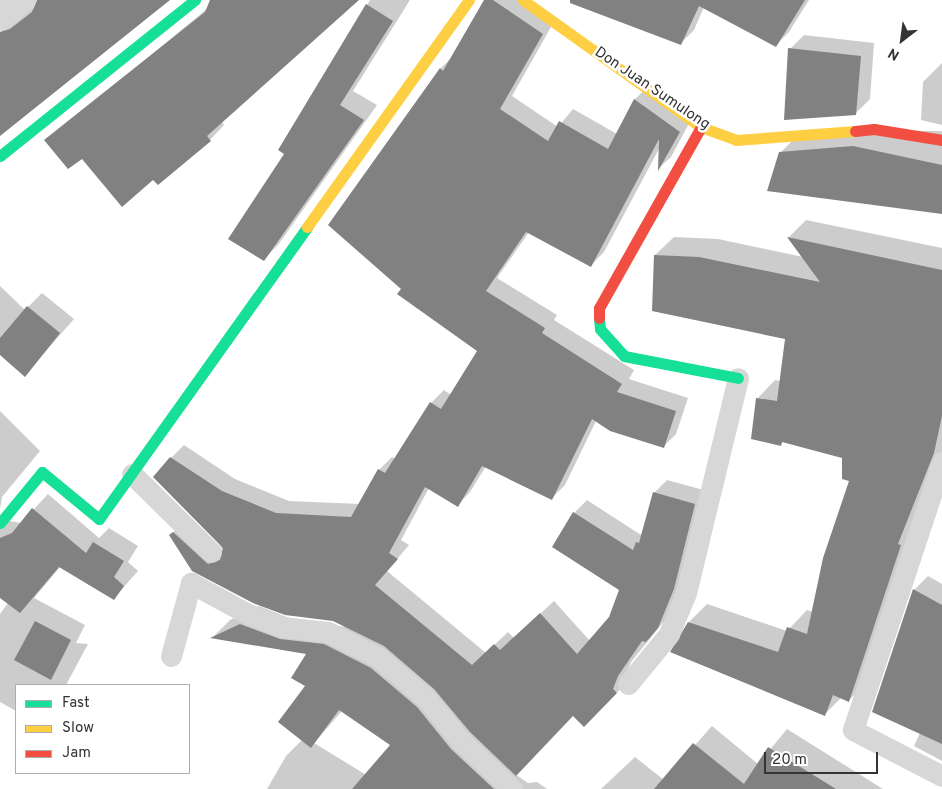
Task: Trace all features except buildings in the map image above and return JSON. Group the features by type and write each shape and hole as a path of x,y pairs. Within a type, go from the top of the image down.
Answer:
{"street":[{"path":"0,17 22,0"},
{"path":"0,156 195,0"},
{"path":"0,523 42,472 99,519 469,0"},
{"name":"Don Juan Sumulong","path":"523,0 701,127 736,140 874,129 942,140"},
{"path":"701,127 598,308 600,329 624,356 738,378"}],"lane":[{"path":"628,684 669,634 686,593 738,378"},
{"path":"942,466 853,730 942,776"},
{"path":"132,474 211,552"},
{"path":"171,656 191,583 265,620 282,626 328,632 378,657 406,680 426,698 461,741 512,789"}],"traffic: fast":[{"path":"0,156 195,0"},
{"path":"0,523 42,472 99,519 307,227"},
{"path":"599,318 600,329 624,356 738,378"}],"traffic: slow":[{"path":"307,227 469,0"},
{"path":"523,0 701,127 736,140 855,131"}],"traffic: jam":[{"path":"599,318 599,308 701,127"},
{"path":"855,131 874,129 942,140"}]}
